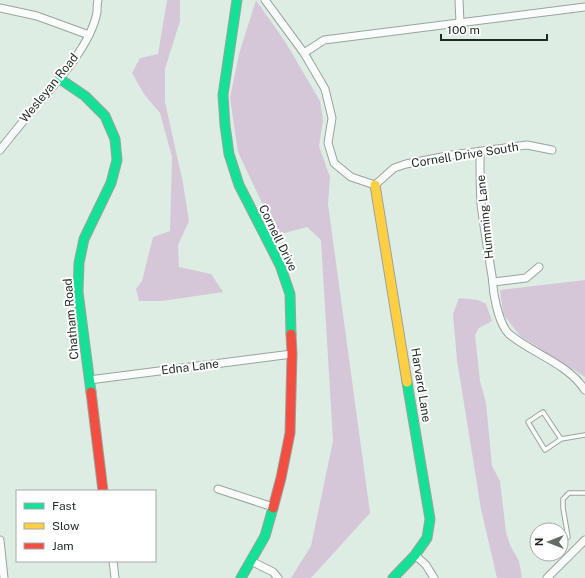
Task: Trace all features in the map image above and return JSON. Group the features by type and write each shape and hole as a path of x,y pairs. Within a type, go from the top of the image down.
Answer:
{"street":[{"name":"Wesleyan Road","path":"0,150 60,79 77,55 89,35 96,13 98,0"},
{"name":"Cornell Drive","path":"237,0 223,95 229,154 239,186 280,265 290,294 292,354 290,434 281,478 265,536 241,578"},
{"path":"265,0 304,53 325,89 332,118 328,143 334,163 351,178 375,185"},
{"path":"458,0 460,23"},
{"path":"304,53 324,40 585,7"},
{"path":"0,8 37,16 89,35"},
{"name":"Chatham Road","path":"60,79 85,96 105,116 115,139 117,160 111,183 84,239 79,262 78,292 104,490"},
{"name":"Cornell Drive South","path":"375,185 394,168 406,164 452,155 527,145 552,150"},
{"name":"Humming Lane","path":"480,152 481,202 494,294 500,317 508,332 570,373 585,390"},
{"name":"Harvard Lane","path":"375,185 430,519 426,538 415,555 393,578"},
{"path":"493,282 526,278 540,267"},
{"name":"Edna Lane","path":"89,380 292,354"},
{"path":"218,489 273,507"},
{"path":"0,540 4,578"},
{"path":"547,578 585,540"},
{"path":"415,555 426,565 434,578"},
{"path":"251,561 273,572 278,578"},
{"path":"113,562 115,578"}],"lane":[{"path":"561,438 544,412 528,422 545,450 561,438 585,435"},
{"path":"565,522 563,508 564,499 569,493 585,493"}],"shaded area":[{"path":"167,0 180,0 180,21 165,69 165,102 183,183 189,221 178,245 179,267 211,274 223,292 162,301 139,301 136,289 142,281 153,237 170,231 172,157 160,113 144,94 132,73 140,58 158,54"},
{"path":"256,0 286,43 320,101 323,120 319,146 330,177 328,204 370,513 311,578 291,578 311,546 333,441 321,240 307,227 277,235 238,152 230,98 239,54"},
{"path":"585,280 585,377 520,336 503,314 500,290"},
{"path":"459,298 478,300 486,304 492,321 479,328 475,335 480,381 486,403 492,466 500,481 506,532 510,545 519,561 521,578 497,578 481,509 457,360 453,314"}],"traffic: fast":[{"path":"237,0 223,95 229,154 239,185 280,265 290,294 291,334"},
{"path":"60,79 85,96 105,116 115,139 117,160 111,183 84,239 79,263 78,292 91,392"},
{"path":"393,578 415,555 427,538 430,519 407,382"},
{"path":"241,578 265,536 273,508"}],"traffic: slow":[{"path":"375,185 407,382"}],"traffic: jam":[{"path":"273,508 290,433 292,354 291,334"},
{"path":"91,392 103,490"}]}
